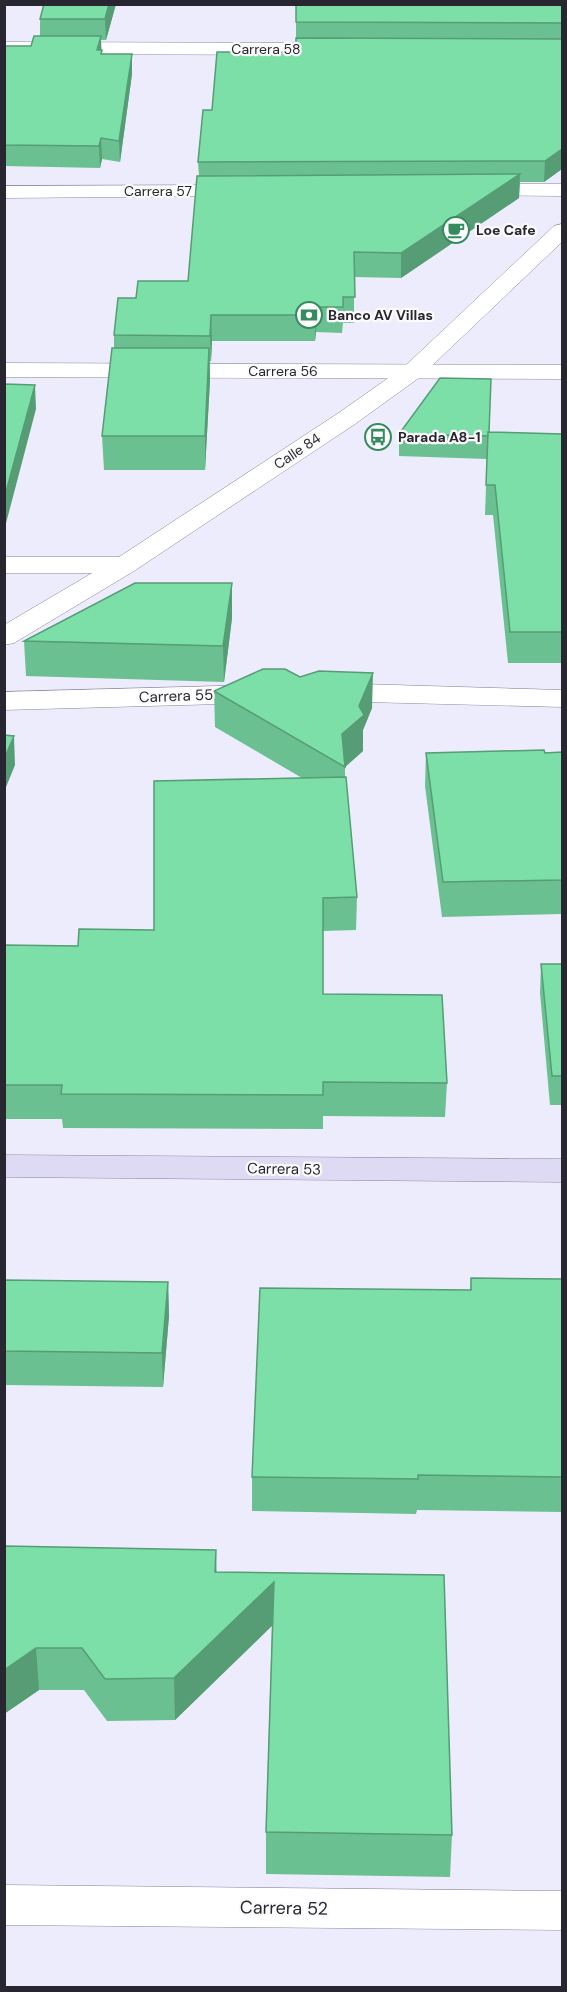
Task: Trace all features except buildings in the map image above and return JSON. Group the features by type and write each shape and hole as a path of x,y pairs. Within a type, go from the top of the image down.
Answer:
{"main road":[{"name":"Carrera 53","path":"4,1166 562,1171"}],"street":[{"name":"Carrera 58","path":"4,48 361,49"},
{"path":"456,190 562,190"},
{"name":"Carrera 57","path":"4,192 265,191"},
{"name":"Calle 84","path":"4,637 125,565 346,419 412,372 562,231"},
{"name":"Carrera 56","path":"4,370 562,372"},
{"path":"4,565 125,565"},
{"name":"Carrera 55","path":"4,701 334,692 562,699"},
{"name":"Carrera 52","path":"4,1905 562,1911"}],"place":[{"name":"Loe Cafe","path":"456,230"},
{"name":"Banco AV Villas","path":"309,315"},
{"name":"Parada A8-1","path":"378,437"}]}
